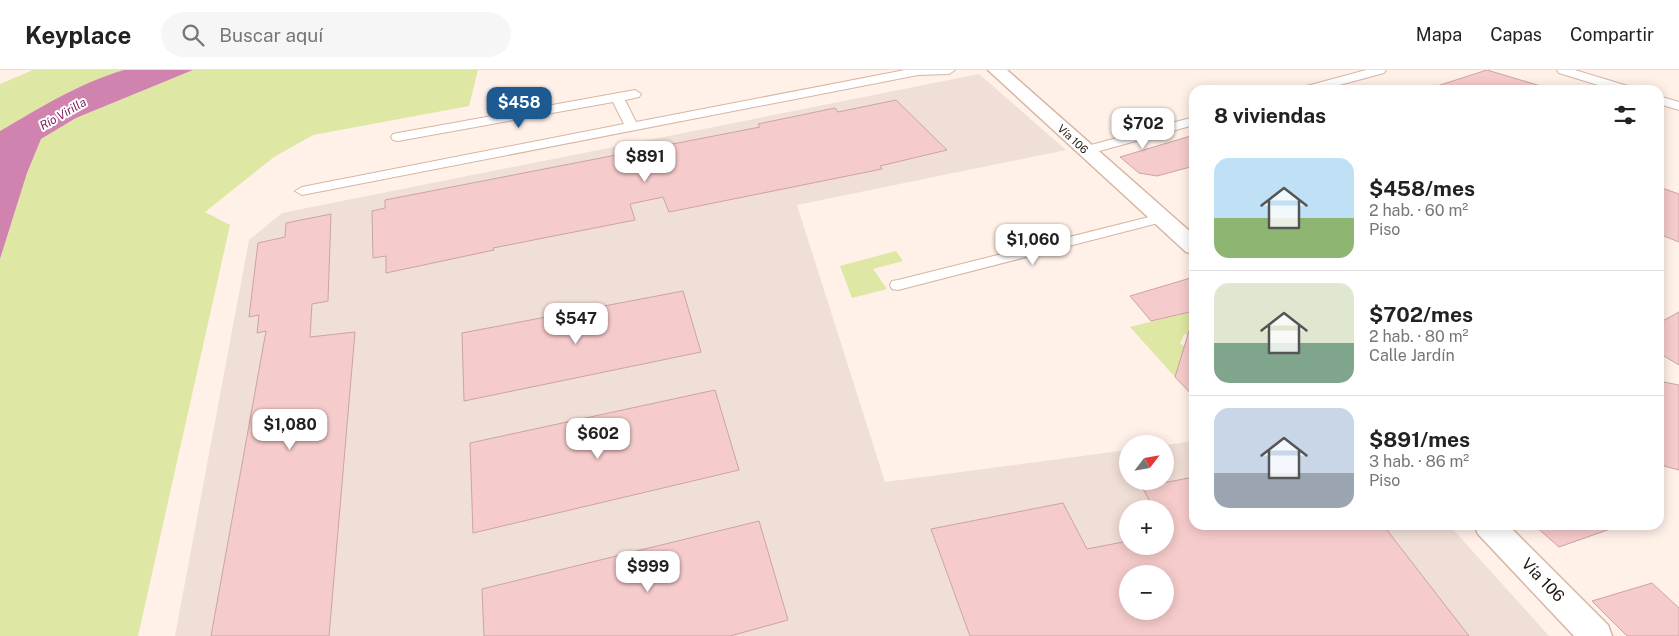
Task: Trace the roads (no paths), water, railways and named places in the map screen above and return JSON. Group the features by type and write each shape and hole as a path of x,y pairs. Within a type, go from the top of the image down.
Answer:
{"main road":[{"name":"Vía 106","path":"997,70 1189,242"},
{"name":"Vía 106","path":"1494,530 1596,636"}],"street":[{"path":"302,191 918,70 949,70"},
{"path":"1325,85 1380,70"},
{"path":"1563,70 1611,85"},
{"path":"398,138 635,94"},
{"path":"617,97 632,127"},
{"path":"1664,102 1679,106"},
{"path":"1085,151 1189,122"},
{"path":"898,285 1162,218"}],"water":[{"name":"Río Virilla","path":"124,70 193,70 76,118 41,139 27,173 0,259 0,131 76,89 107,75"}]}
